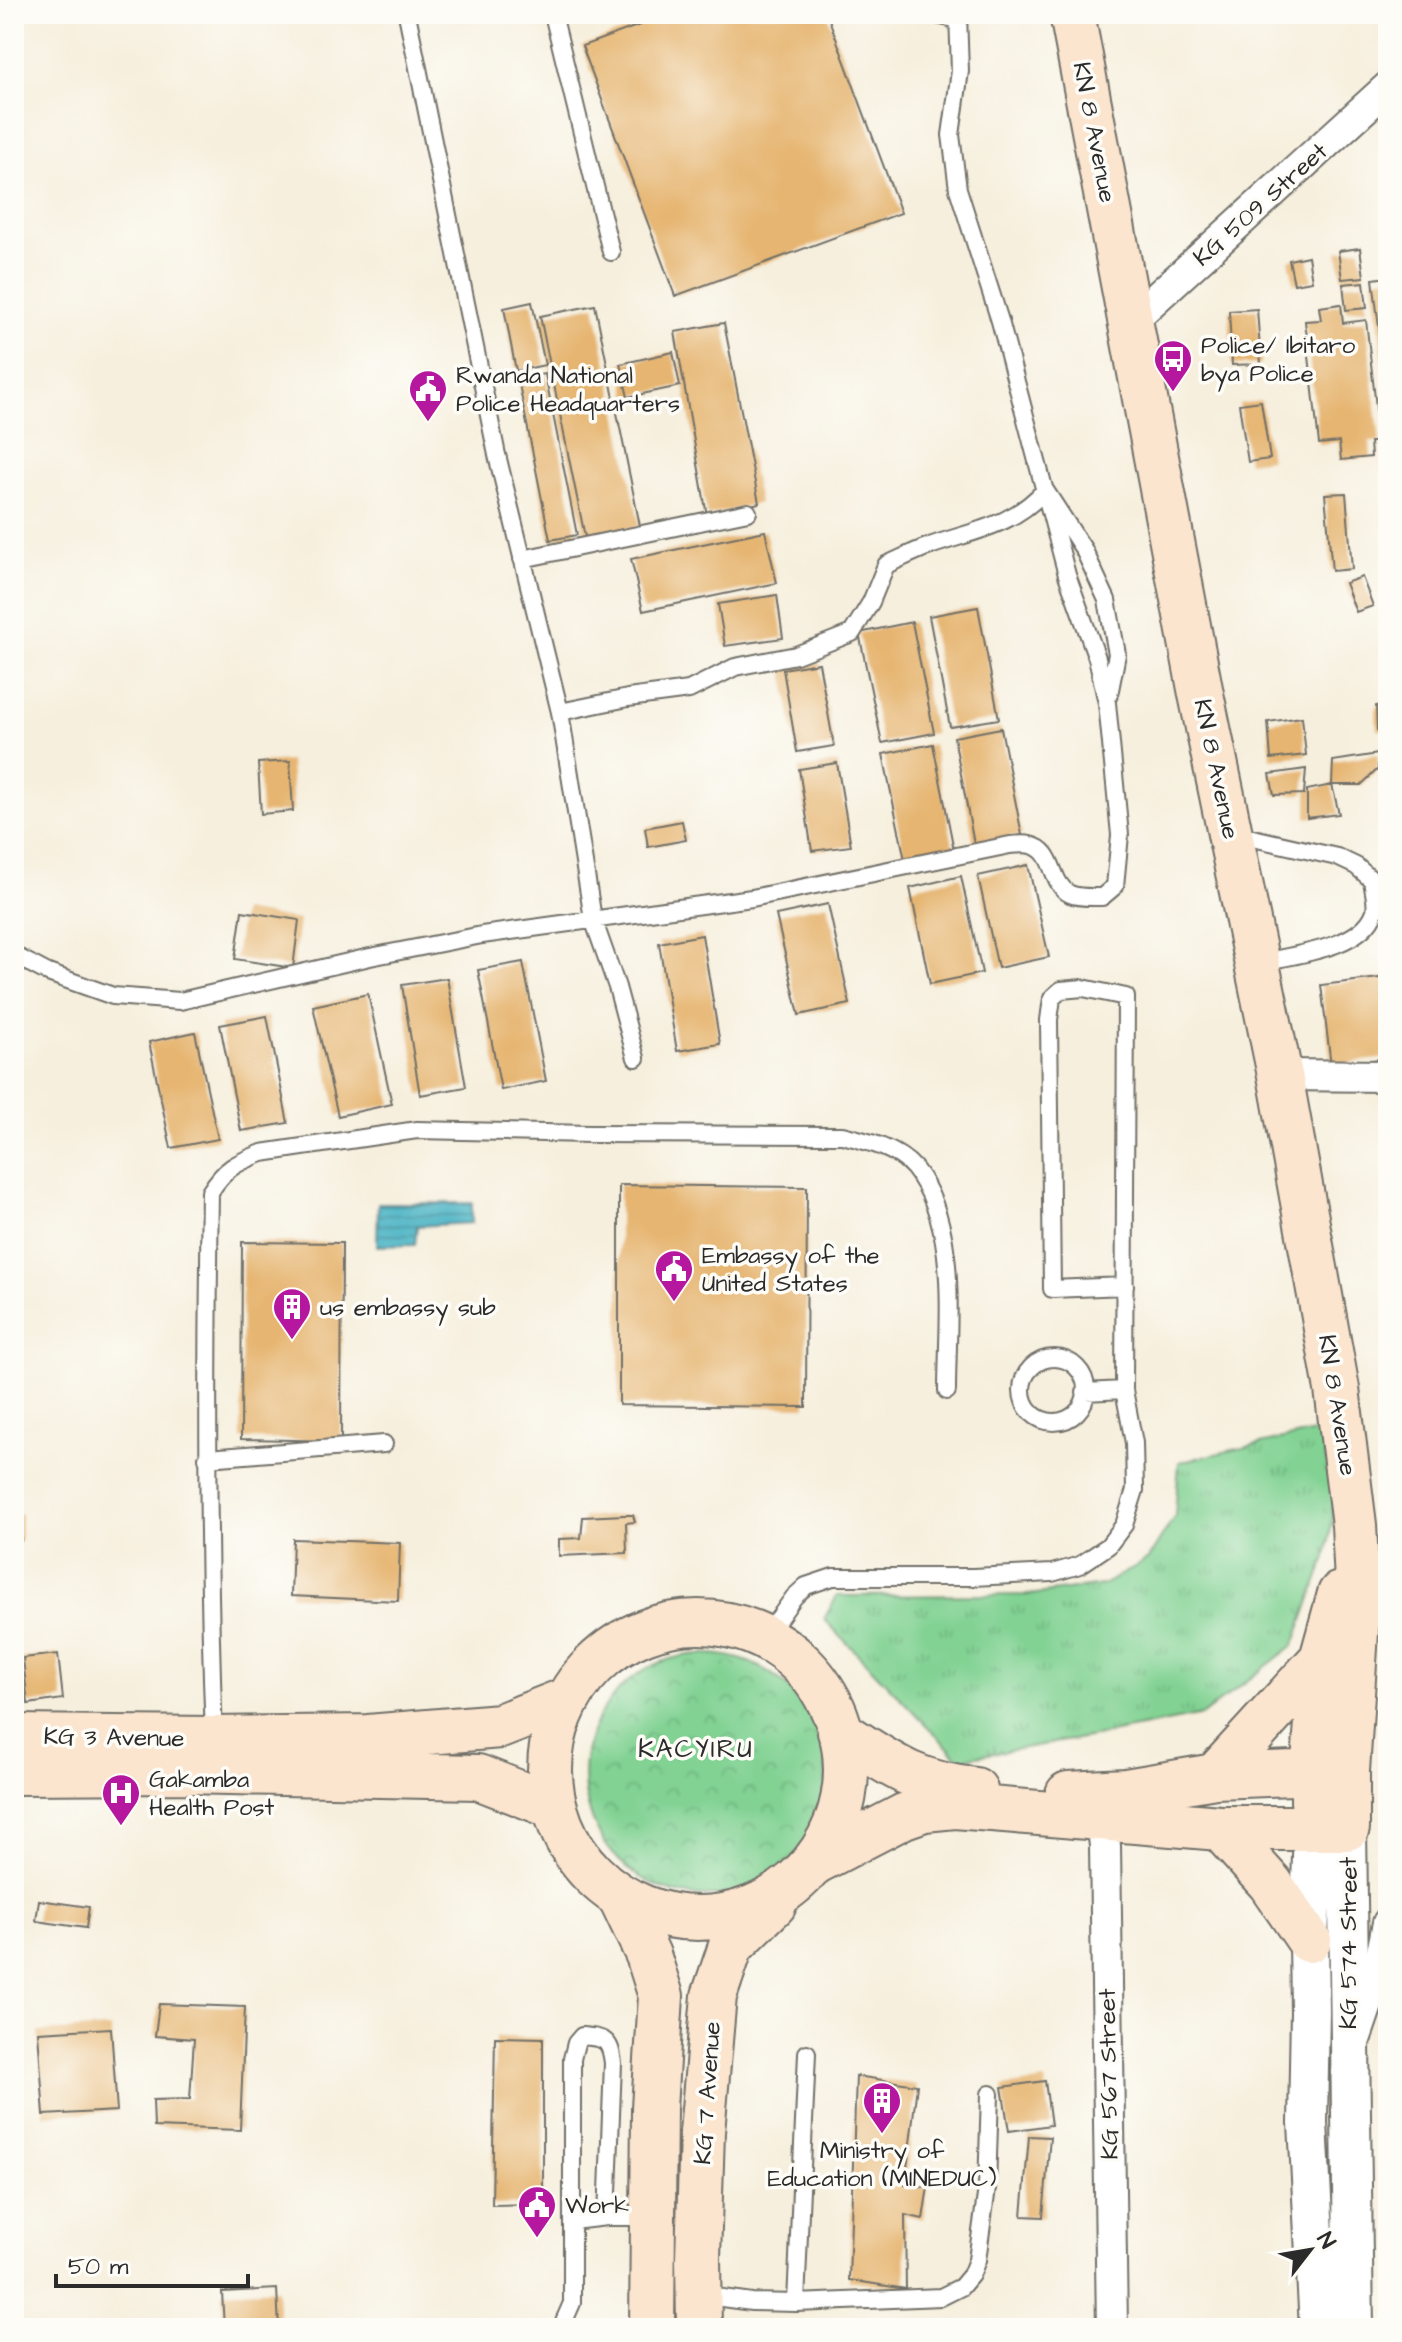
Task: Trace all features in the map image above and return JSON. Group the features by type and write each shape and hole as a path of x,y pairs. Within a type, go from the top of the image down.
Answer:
{"main road":[{"name":"KN 8 Avenue","path":"1072,14 1201,694 1280,1075 1337,1389 1354,1525 1358,1601 1330,1772"},
{"name":"KN 8 Avenue","path":"1330,1772 1322,1659 1341,1593 1354,1525"},
{"path":"805,1874 841,1814 848,1762 840,1732 835,1710 807,1668 766,1636 729,1623 691,1620 653,1627 618,1644 588,1669 566,1700 557,1723 550,1778 555,1807 569,1842 591,1872 620,1896 678,1919 704,1921 738,1914 904,1816 924,1809 955,1806 1100,1807 1215,1776 1330,1772 1330,1828 1220,1828 1100,1807 950,1788 926,1782 897,1769 840,1732"},
{"path":"1215,1776 1322,1659"},
{"name":"KG 3 Avenue","path":"14,1737 368,1737 500,1726 566,1700"},
{"name":"KG 3 Avenue","path":"14,1772 181,1771 478,1777 555,1807"},
{"path":"1220,1828 1270,1883 1309,1940"},
{"name":"KG 7 Avenue","path":"698,2312 702,2132 714,1996 731,1946 805,1874"},
{"name":"KG 7 Avenue","path":"620,1896 648,1955 661,1996 654,2108 652,2328"}],"street":[{"name":"KG 509 Street","path":"1131,321 1388,87"},
{"path":"1280,1075 1388,1076"},
{"name":"KG 567 Street","path":"1100,1807 1105,1846 1112,2328"},
{"path":"1319,2328 1308,2123 1309,1940 1330,1828"},
{"name":"KG 574 Street","path":"1330,1828 1349,2058 1354,2328"},
{"name":"KG 574 Street","path":"1349,2058 1378,1973 1388,1923"}],"lane":[{"path":"407,14 497,455 560,712 593,919 617,987 636,1058"},
{"path":"553,14 611,252"},
{"path":"14,955 48,973 113,996 180,1001 412,948 482,935 752,898 1010,845 1030,844 1039,849 1050,859 1057,881 1068,893 1102,897 1115,886 1120,835 1107,703 1097,658 1067,575 1000,321 958,189 951,135 960,71 958,17 932,14"},
{"path":"560,712 689,690 735,667 796,655 852,633 871,602 886,565 925,548 1004,523 1031,507 1045,490"},
{"path":"1045,490 1084,550 1107,600 1117,654 1107,703"},
{"path":"522,559 748,512"},
{"path":"1230,833 1337,857 1356,866 1372,880 1376,909 1363,931 1347,942 1257,964"},
{"path":"766,1636 794,1597 806,1586 833,1577 1052,1573 1080,1565 1108,1546 1124,1525 1135,1490 1134,1443 1124,1390 1125,1286 1126,997 1083,988 1061,990 1052,998 1049,1020 1052,1289 1125,1286"},
{"path":"214,1739 207,1458 210,1192 220,1176 238,1162 262,1153 417,1130 842,1135 880,1144 913,1166 933,1200 947,1254 947,1391"},
{"path":"1085,1392 1124,1390"},
{"path":"207,1458 384,1444"},
{"path":"561,2328 572,2303 572,2059 576,2043 582,2036 602,2038 611,2046 607,2217"},
{"path":"796,2303 807,2053"},
{"path":"698,2312 752,2302 941,2297 961,2287 971,2275 977,2260 987,2188 990,2094"},
{"path":"572,2221 652,2217"}],"green space":[{"path":"1319,1431 1336,1500 1326,1557 1294,1645 1202,1715 959,1759 824,1619 837,1596 1029,1595 1103,1585 1148,1559 1175,1516 1179,1462"},
{"path":"705,1654 729,1656 751,1663 791,1689 817,1729 824,1751 824,1799 817,1821 791,1861 751,1887 729,1894 705,1896 681,1894 659,1887 619,1861 593,1821 586,1799 584,1775 586,1751 593,1729 619,1689 659,1663 681,1656"}],"water":[{"path":"378,1203 472,1203 472,1223 417,1226 415,1245 377,1246"}],"building":[{"path":"670,14 827,14 901,213 675,296 582,46"},
{"path":"1360,248 1364,277 1342,279 1338,251"},
{"path":"1308,256 1312,281 1294,284 1289,260"},
{"path":"1388,277 1388,384 1386,384 1373,279"},
{"path":"1364,282 1367,308 1346,310 1343,284"},
{"path":"532,302 545,365 516,371 504,308"},
{"path":"1341,304 1343,323 1366,320 1380,442 1370,442 1371,457 1341,460 1339,442 1319,444 1305,321 1321,320 1319,307"},
{"path":"595,305 640,526 585,537 540,316"},
{"path":"1257,309 1261,364 1232,365 1229,311"},
{"path":"724,323 759,503 707,516 675,332"},
{"path":"673,352 680,386 628,397 620,364"},
{"path":"545,374 577,535 550,540 518,379"},
{"path":"1261,401 1270,459 1248,462 1239,404"},
{"path":"1346,493 1352,569 1332,571 1325,494"},
{"path":"765,531 777,583 643,611 631,559"},
{"path":"1362,577 1373,606 1356,612 1345,583"},
{"path":"777,595 783,638 725,646 718,604"},
{"path":"978,607 999,719 950,727 929,616"},
{"path":"912,622 934,733 882,743 859,633"},
{"path":"819,663 834,746 797,752 783,669"},
{"path":"1388,704 1388,731 1377,730 1376,706"},
{"path":"1302,717 1306,755 1271,759 1268,722"},
{"path":"1001,728 1022,835 974,844 954,737"},
{"path":"933,744 954,850 905,860 883,754"},
{"path":"1378,754 1378,769 1361,785 1332,785 1333,761"},
{"path":"290,761 293,811 261,814 258,763"},
{"path":"837,763 851,846 812,851 799,769"},
{"path":"1306,769 1304,794 1274,795 1270,774"},
{"path":"1332,785 1339,814 1307,818 1307,790"},
{"path":"682,821 686,840 648,847 645,828"},
{"path":"1028,865 1049,957 998,968 978,876"},
{"path":"961,876 982,973 930,984 910,888"},
{"path":"828,904 850,1004 799,1015 776,915"},
{"path":"242,911 299,920 293,968 235,959"},
{"path":"702,935 720,1044 677,1051 659,943"},
{"path":"523,962 546,1081 501,1090 478,970"},
{"path":"1388,977 1388,1058 1331,1065 1321,985"},
{"path":"447,978 466,1087 420,1095 402,985"},
{"path":"368,994 392,1104 338,1116 313,1006"},
{"path":"267,1016 288,1123 241,1131 220,1025"},
{"path":"195,1032 218,1139 171,1148 149,1042"},
{"path":"619,1185 807,1187 806,1407 619,1405"},
{"name":"us embassy sub","path":"242,1242 342,1243 341,1441 241,1439"},
{"path":"14,1514 21,1514 21,1541 14,1541"},
{"path":"633,1515 635,1522 626,1523 627,1553 559,1556 559,1539 581,1538 583,1517"},
{"path":"293,1539 400,1543 398,1601 291,1596"},
{"path":"58,1654 63,1699 28,1704 23,1658"},
{"path":"39,1900 89,1907 86,1928 36,1921"},
{"path":"159,2004 245,2007 240,2130 154,2127 153,2100 190,2099 194,2039 155,2036"},
{"path":"111,2028 117,2111 44,2115 38,2032"},
{"path":"495,2037 543,2038 543,2204 492,2205"},
{"name":"Ministry of Education (MINEDUC)","path":"856,2076 917,2085 905,2185 928,2187 923,2219 905,2215 906,2289 849,2280"},
{"path":"1045,2081 1051,2125 1009,2131 1002,2087"},
{"path":"1029,2136 1050,2137 1043,2217 1022,2216"},
{"path":"277,2289 279,2328 224,2328 222,2292"}],"place":[{"name":"Police/ Ibitaro bya Police","path":"1173,393"},
{"name":"Rwanda National Police Headquarters","path":"428,423"},
{"name":"Embassy of the United States","path":"674,1303"},
{"name":"us embassy sub","path":"292,1341"},
{"name":"Gakamba Health Post","path":"121,1827"},
{"name":"Ministry of Education (MINEDUC)","path":"882,2135"},
{"name":"Work","path":"537,2239"}],"district":[{"name":"KACYIRU","path":"696,1748"}]}
